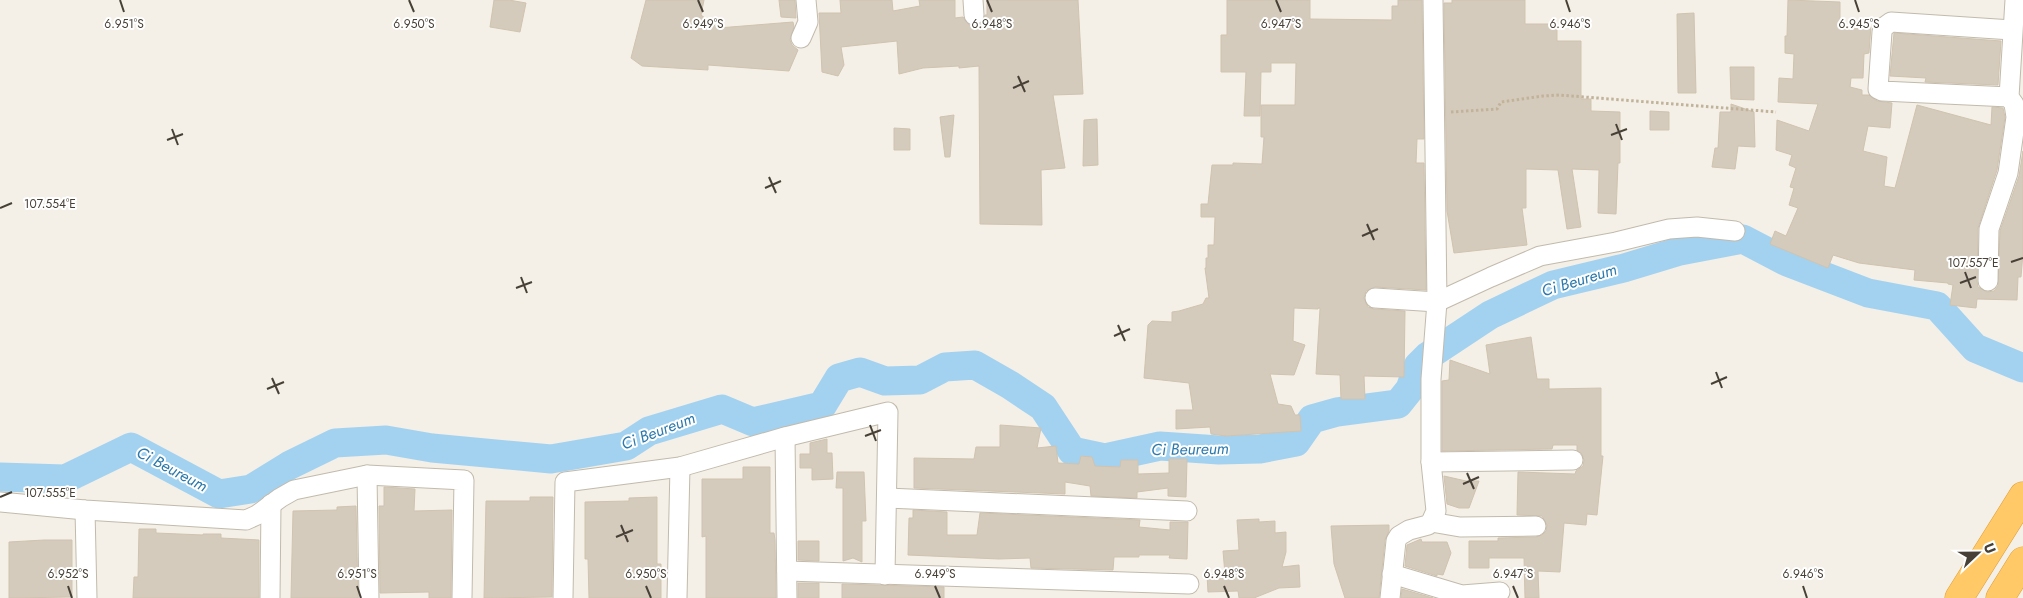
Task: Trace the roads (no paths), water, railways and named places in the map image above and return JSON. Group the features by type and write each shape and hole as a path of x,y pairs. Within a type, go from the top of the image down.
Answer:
{"highway":[{"path":"1959,598 2023,496"},
{"path":"2000,598 2023,561"}],"street":[{"path":"801,38 808,22 806,0"},
{"path":"1390,598 1394,546 1399,536 1409,530 1424,527 1431,522 1436,511 1432,462 1432,380 1437,302 1433,0"},
{"path":"2008,97 2016,38 2015,0"},
{"path":"1988,281 1989,229 2008,173 2016,117 2014,104 2008,97 1882,91 1878,89 1882,32 1884,27 1891,22 2016,38"},
{"path":"1375,298 1437,302 1540,256 1616,242 1669,229 1697,227 1735,231"},
{"path":"563,598 565,482 680,466 785,436 888,412 885,575"},
{"path":"785,436 787,598"},
{"path":"1432,462 1573,460"},
{"path":"677,598 680,466"},
{"path":"367,475 369,598"},
{"path":"0,502 86,510 246,520 257,515 294,490 367,475 464,480 462,598"},
{"path":"887,498 1187,511"},
{"path":"270,598 271,504"},
{"path":"86,510 87,598"},
{"path":"1431,522 1460,527 1536,526"},
{"path":"787,571 1189,584"},
{"path":"1392,574 1462,596 1500,592"}],"waterway":[{"name":"Ci Beureum","path":"0,477 65,479 131,447 219,494 251,489 290,465 335,443 386,440 432,448 551,459 626,446 649,431 722,409 753,422 822,406 839,378 860,372 885,381 920,380 945,367 975,365 1043,407 1072,451 1105,458 1160,446 1219,450 1260,449 1296,442 1312,419 1337,412 1398,404 1410,389 1418,366 1428,356 1490,315 1553,285 1624,268 1680,251 1743,239 1787,262 1868,293 1937,306 1975,348 2023,368"}]}
